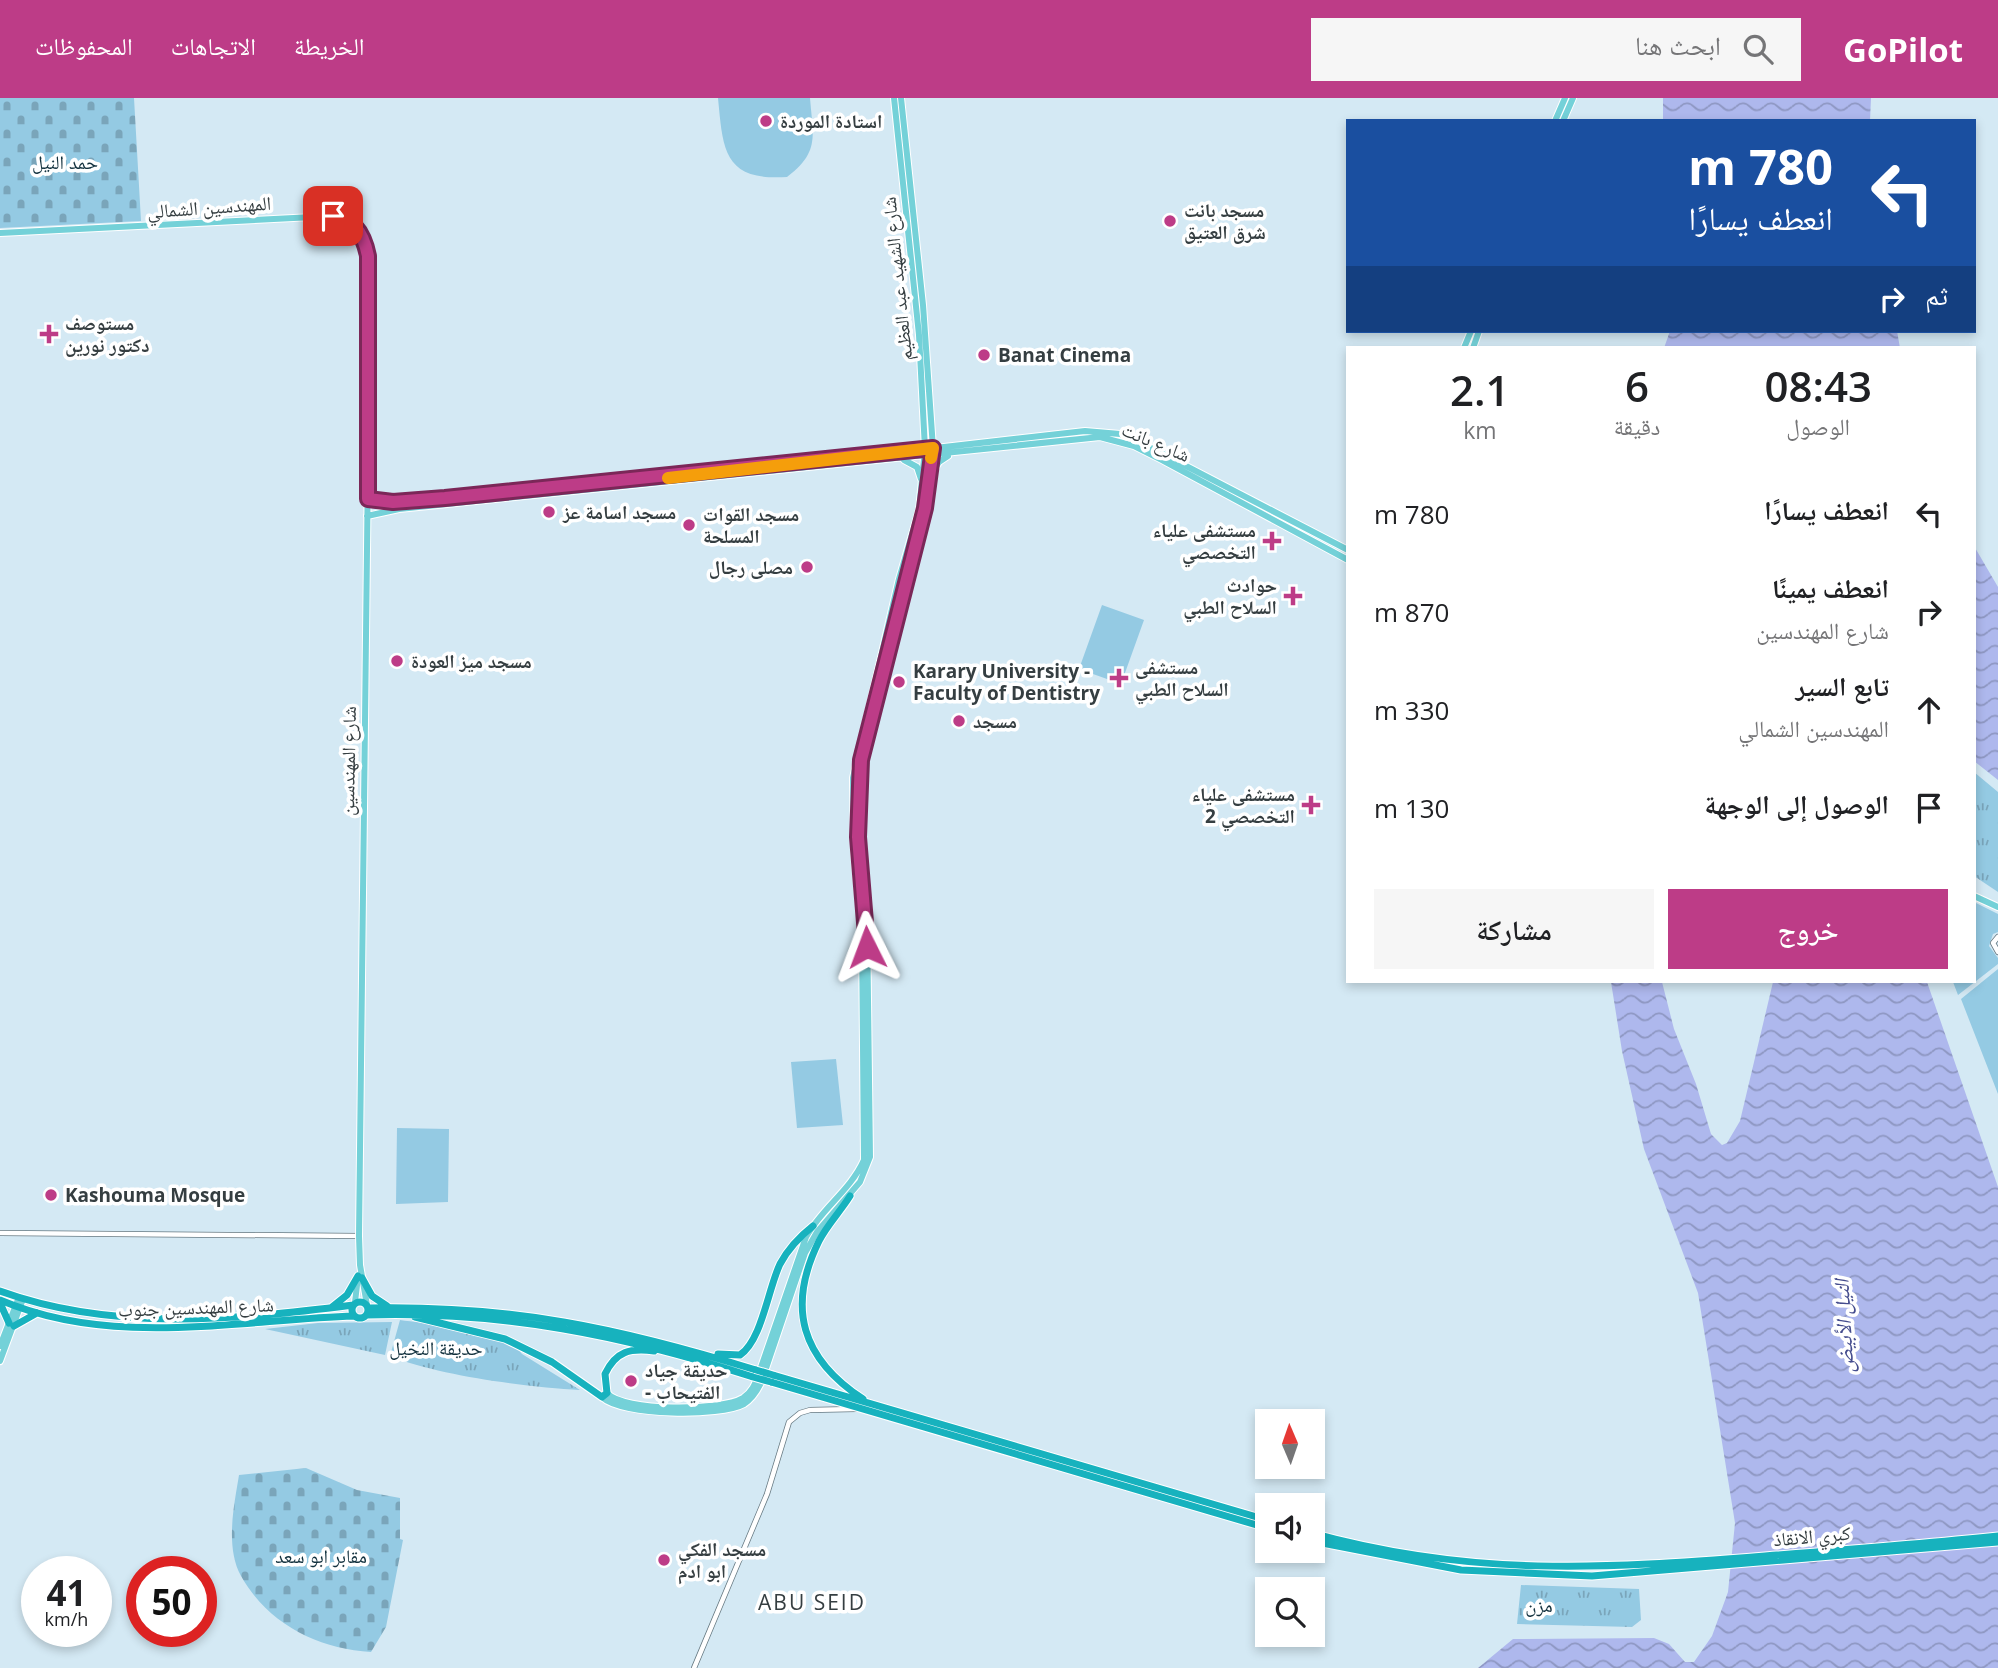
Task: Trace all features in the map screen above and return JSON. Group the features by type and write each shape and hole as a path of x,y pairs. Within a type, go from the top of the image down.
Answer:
{"highway":[{"path":"850,1196 830,1223 815,1252 806,1283 804,1318 810,1347 818,1359 867,1406 1255,1524"},
{"path":"687,1349 734,1356 746,1351 755,1335 779,1267 792,1245 813,1226"},
{"path":"331,1307 347,1295 360,1277 372,1296 391,1307"},
{"name":"شارع المهندسين جنوب","path":"0,1291 49,1307 110,1317 195,1317 354,1303 367,1309"},
{"path":"0,1302 12,1324 37,1313"},
{"name":"شارع المهندسين جنوب","path":"0,1302 37,1313 110,1326 195,1327 354,1316 367,1309"},
{"path":"354,1303 354,1316"},
{"path":"367,1309 447,1307 529,1314 600,1326 687,1349 772,1379 1255,1517"},
{"path":"367,1309 549,1324 755,1373"},
{"path":"405,1314 505,1339 552,1362 605,1395"},
{"path":"195,1317 195,1327"},
{"path":"605,1395 605,1374 620,1354 634,1349 672,1352"},
{"path":"1325,1536 1390,1551 1465,1563 1628,1571"},
{"name":"كبري الانقاذ","path":"1628,1571 1998,1536"},
{"name":"كبري الانقاذ","path":"1628,1571 1998,1542"},
{"path":"1325,1544 1461,1570 1528,1575 1628,1571"}],"main road":[{"name":"شارع الشهيد عبد العظيم","path":"894,98 928,366 928,452"},
{"name":"شارع الشهيد عبد العظيم","path":"901,98 928,452"},
{"path":"1556,119 1565,98"},
{"path":"1564,119 1573,98"},
{"name":"المهندسين الشمالي","path":"0,233 340,217 349,221 363,238 369,285"},
{"name":"شارع المهندسين","path":"360,1277 369,285"},
{"path":"902,456 919,446 925,430"},
{"name":"شارع بانت","path":"928,452 1085,431 1120,434 1163,452 1346,549"},
{"name":"شارع بانت","path":"928,452 954,453 1086,437 1117,441 1162,460 1346,558"},
{"path":"367,516 459,500 928,452"},
{"path":"928,452 930,478"},
{"path":"605,1395 624,1408 679,1411 729,1409 750,1399 761,1383 805,1253 817,1232 850,1196 867,1167 871,1138 867,921 859,844 858,787 861,760 928,452"},
{"path":"605,1395 620,1403 669,1406 722,1405 748,1394 757,1379 797,1259 813,1226 849,1187 864,1160 862,935 854,853 853,778 930,478 939,461 954,453"},
{"path":"902,456 917,467 922,486"},
{"path":"368,499 393,502 459,500"},
{"path":"1976,897 1998,907"},
{"path":"354,1303 360,1277"},
{"path":"360,1277 367,1309"},
{"path":"0,1361 21,1298"},
{"path":"0,1346 12,1324"}],"street":[{"path":"1998,937 1993,943 1998,952"},
{"path":"0,1233 359,1236"},
{"path":"694,1668 767,1494 789,1422 793,1417 810,1410 867,1406"}],"green space":[{"name":"حمد النيل","path":"0,98 134,98 141,221 0,228"},
{"name":"استادة الموردة","path":"718,98 810,98 812,142 810,151 798,168 787,177 766,177 750,174 739,168 725,147"},
{"path":"1102,605 1144,620 1121,684 1079,669"},
{"path":"1976,774 1998,792 1998,892 1976,877"},
{"path":"1976,903 1998,914 1998,932 1993,934 1989,946 1998,958 1998,964 1976,981"},
{"path":"1998,969 1998,1094 1961,999"},
{"path":"1953,983 1973,983 1958,995"},
{"path":"836,1059 843,1125 797,1128 791,1062"},
{"path":"397,1128 449,1129 448,1202 396,1204"},
{"name":"حديقة النخيل","path":"400,1320 446,1326 500,1339 580,1390 484,1379 433,1369 390,1356"},
{"name":"حديقة النخيل","path":"392,1322 385,1355 265,1329 318,1323"},
{"name":"مقابر ابو سعد","path":"306,1468 357,1490 400,1498 400,1539 403,1540 386,1627 371,1652 332,1646 296,1631 265,1608 252,1593 236,1565 232,1526 239,1475"},
{"name":"مزن","path":"1521,1585 1639,1589 1641,1620 1632,1627 1517,1624"}],"water":[{"path":"1663,98 1871,98 1870,119 1663,119"},
{"path":"1669,333 1897,333 1900,346 1665,346"},
{"path":"1976,549 1998,587 1998,780 1976,763"},
{"name":"النيل الأبيض","path":"1611,983 1662,983 1674,1029 1696,1084 1711,1134 1722,1145 1727,1143 1740,1121 1773,983 1927,983 1998,1187 1998,1668 1478,1668 1513,1639 1654,1638 1669,1644 1685,1662 1694,1662 1712,1636 1728,1592 1735,1523 1698,1293 1644,1149 1622,1051"}],"slow traffic":[{"path":"668,478 933,448 931,458"}],"place":[{"name":"استادة الموردة","path":"766,121"},
{"name":"مسجد بانت شرق العتيق","path":"1170,221"},
{"name":"مستوصف دكتور نورين","path":"49,334"},
{"name":"Banat Cinema","path":"984,355"},
{"name":"مسجد اسامة عز","path":"549,512"},
{"name":"مسجد القوات المسلحة","path":"689,525"},
{"name":"مستشفى علياء التخصصي","path":"1272,541"},
{"name":"مصلى رجال","path":"807,567"},
{"name":"حوادث السلاح الطبي","path":"1293,596"},
{"name":"مسجد ميز العودة","path":"397,661"},
{"name":"مستشفى السلاح الطبي","path":"1119,678"},
{"name":"Karary University - Faculty of Dentistry","path":"899,682"},
{"name":"مسجد","path":"959,721"},
{"name":"مستشفى علياء التخصصي 2","path":"1311,805"},
{"name":"Kashouma Mosque","path":"51,1195"},
{"name":"حديقة جياد - الفتيحاب","path":"631,1381"},
{"name":"مسجد الفكي ابو ادم","path":"664,1560"}],"district":[{"name":"ABU SEID","path":"812,1603"}],"route":[{"path":"333,216 345,218 357,229 365,242 368,256 368,499 393,502 445,498 722,472 933,448 925,508 861,760 858,837 867,921 867,947"}]}
